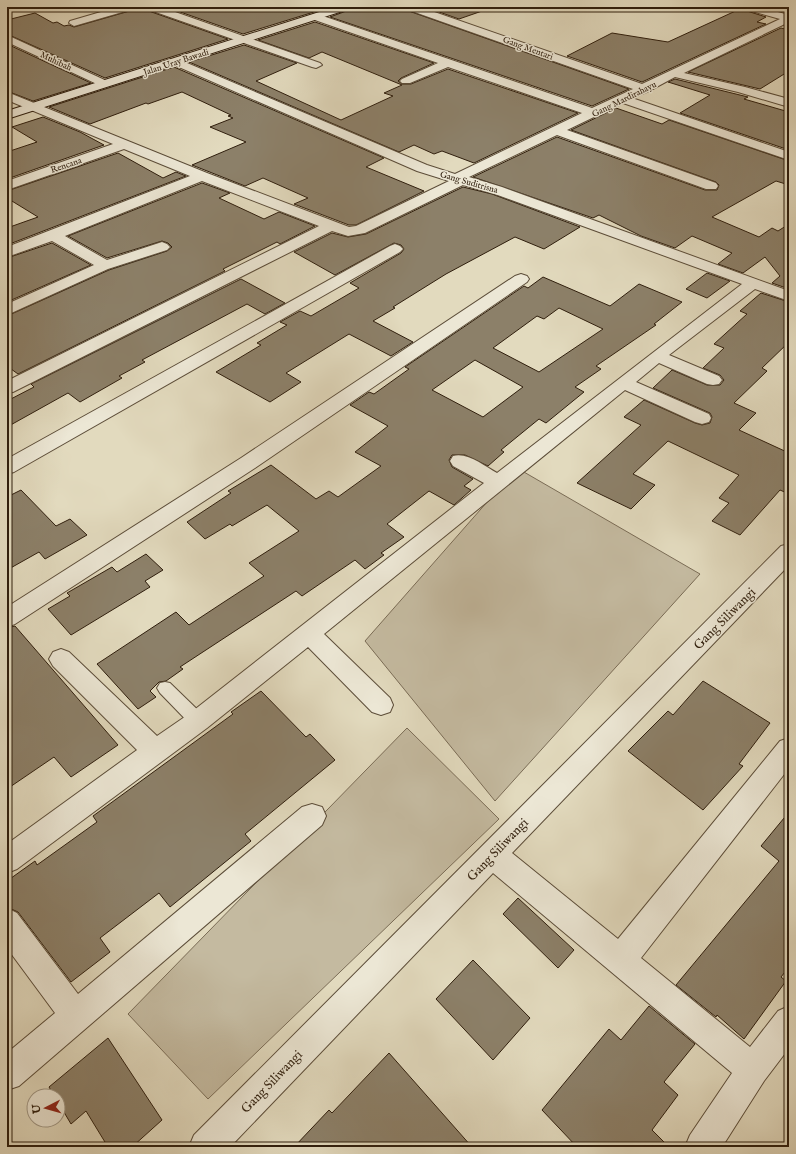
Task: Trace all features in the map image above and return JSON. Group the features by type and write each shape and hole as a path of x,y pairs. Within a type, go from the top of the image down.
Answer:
{"street":[{"path":"74,23 129,7"},
{"path":"151,7 316,65"},
{"name":"Jalan Uray Bawadi","path":"7,114 176,62 345,7"},
{"name":"Gang Mentari","path":"410,7 645,89"},
{"path":"748,7 789,18"},
{"path":"316,16 593,113"},
{"name":"Gang Mardirahayu","path":"7,96 202,176 330,226 346,232 358,231 593,113 789,18"},
{"name":"Muhibah","path":"7,38 105,84"},
{"name":"Gang Suditrisna","path":"176,62 422,168 443,176 461,179 789,296"},
{"path":"406,81 448,63"},
{"path":"675,74 741,89 789,103"},
{"path":"624,99 789,156"},
{"path":"558,131 711,186"},
{"name":"Rencana","path":"7,186 125,144"},
{"path":"7,252 202,176"},
{"path":"7,388 330,226"},
{"path":"53,234 100,263 102,266"},
{"path":"7,310 99,270 102,266 162,247"},
{"path":"7,467 395,249"},
{"path":"7,618 248,463 521,279"},
{"path":"7,860 198,722 657,356 752,283"},
{"path":"657,356 713,380"},
{"path":"624,383 702,418"},
{"path":"460,461 499,482"},
{"name":"Gang Siliwangi","path":"206,1147 789,552"},
{"path":"309,633 381,705"},
{"path":"61,659 156,752"},
{"path":"620,960 789,749"},
{"path":"7,1074 312,816"},
{"path":"492,854 753,1070"},
{"path":"7,923 75,1015"},
{"path":"702,1147 753,1070 789,1022"}],"lane":[{"path":"165,688 198,722"}],"shaded area":[{"path":"517,468 700,574 495,801 365,641"},
{"path":"407,728 499,819 208,1099 128,1014"}],"building":[{"path":"139,7 145,7 146,10 228,39 105,78 7,34 7,20 35,13 53,23 57,22 64,26 69,25 74,27"},
{"path":"166,7 330,7 243,34"},
{"path":"351,7 404,7 406,10 629,89 592,106 330,17 349,10"},
{"path":"425,7 485,7 485,10 459,19"},
{"path":"742,8 766,17 757,22 766,24 642,82 567,56 612,33 668,42"},
{"path":"315,22 434,63 401,78 398,81 402,84 411,84 448,69 578,113 474,163 442,151 434,154 414,145 399,152 189,62 244,45 297,63 256,81 341,120 393,96 384,93 402,85 322,52 309,58 258,40"},
{"path":"781,28 789,30 789,71 760,89 688,72"},
{"path":"7,44 91,83 33,101 7,91"},
{"path":"174,67 384,158 366,167 424,191 356,225 349,225 294,204 308,198 263,178 245,186 192,165 246,142 210,127 233,118 228,116 231,115 182,92 148,104 146,103 90,124 49,107"},
{"path":"675,79 748,97 744,99 789,112 789,150 680,113 710,95 668,82"},
{"path":"616,108 662,124 669,120 789,161 789,185 776,181 712,217 759,237 772,228 778,231 789,224 789,289 772,283 780,276 765,257 743,273 718,264 732,253 692,236 675,248 641,236 599,215 593,218 473,177 557,137 705,190 717,190 719,185 716,182 571,130"},
{"path":"43,117 80,132 104,145 7,179 7,152 37,142 12,127"},
{"path":"118,153 163,178 176,172 186,176 7,245 7,228 38,217 7,198 7,191"},
{"path":"202,183 230,193 219,198 264,219 279,212 315,226 280,244 277,242 223,269 225,271 18,374 7,366 7,316 109,270 167,251 172,247 168,243 162,241 107,258 68,236"},
{"path":"463,187 492,194 580,227 544,249 515,237 446,274 393,307 395,308 373,321 413,342 391,356 349,334 286,373 301,382 270,402 216,372 261,345 257,343 287,325 280,322 300,311 311,316 359,288 350,283 401,253 404,249 401,245 394,243 335,275 294,252 332,233 348,237 366,234"},
{"path":"52,243 91,265 7,302 7,258"},
{"path":"707,273 730,281 707,298 686,289"},
{"path":"543,277 610,306 639,284 682,302 654,324 656,325 596,366 601,369 575,387 584,392 546,423 539,419 501,450 504,452 488,466 465,455 452,455 449,460 452,467 473,479 464,486 471,490 454,505 429,491 387,524 404,537 381,553 384,555 365,569 355,560 302,596 296,591 180,667 183,669 166,681 159,682 150,691 156,697 138,709 97,664 176,612 189,625 264,576 249,563 299,531 267,505 232,526 230,524 205,539 187,522 231,493 228,491 271,465 316,499 329,491 338,497 381,466 355,452 388,426 350,405 369,392 374,394 409,369 405,367 524,286 528,288","holes":["559,308 603,329 539,372 493,348 537,316 544,319","475,360 523,387 483,417 432,390"]},
{"path":"241,279 285,303 265,314 247,304 142,360 145,362 119,376 122,378 80,402 68,393 7,427 7,401 34,387 31,384"},
{"path":"761,293 789,302 789,342 762,368 767,371 734,403 756,413 739,430 789,453 789,494 780,490 740,535 712,521 729,503 719,498 739,475 668,441 633,474 655,485 631,509 577,483 641,425 624,417 644,400 695,423 702,425 710,423 712,417 710,413 653,388 672,370 707,385 720,385 724,380 720,375 703,368 724,348 714,344 747,314 740,311"},
{"path":"21,490 56,526 70,519 87,535 45,559 39,552 7,570 7,497"},
{"path":"146,554 163,570 145,581 150,587 71,635 48,609 70,596 67,593 112,567 117,572"},
{"path":"15,626 118,745 71,777 54,757 7,789 7,628"},
{"path":"703,681 770,723 739,764 743,766 703,810 628,751 668,711 673,715"},
{"path":"261,691 306,737 310,734 335,760 245,834 251,841 170,907 159,893 100,938 110,952 71,982 18,912 7,907 7,881 35,861 37,865 97,822 93,816 233,714 231,712"},
{"path":"789,812 789,967 781,977 786,981 744,1039 717,1015 716,1017 676,985 779,861 761,846"},
{"path":"518,898 574,950 558,968 503,914"},
{"path":"473,960 530,1018 493,1060 436,999"},
{"path":"649,1006 695,1044 664,1082 678,1095 652,1130 669,1147 577,1147 542,1110 609,1029 621,1040"},
{"path":"108,1038 162,1120 132,1147 108,1147 86,1111 71,1124 66,1116 66,1088 49,1087"},
{"path":"389,1053 472,1147 294,1147 329,1110 332,1113"}]}
